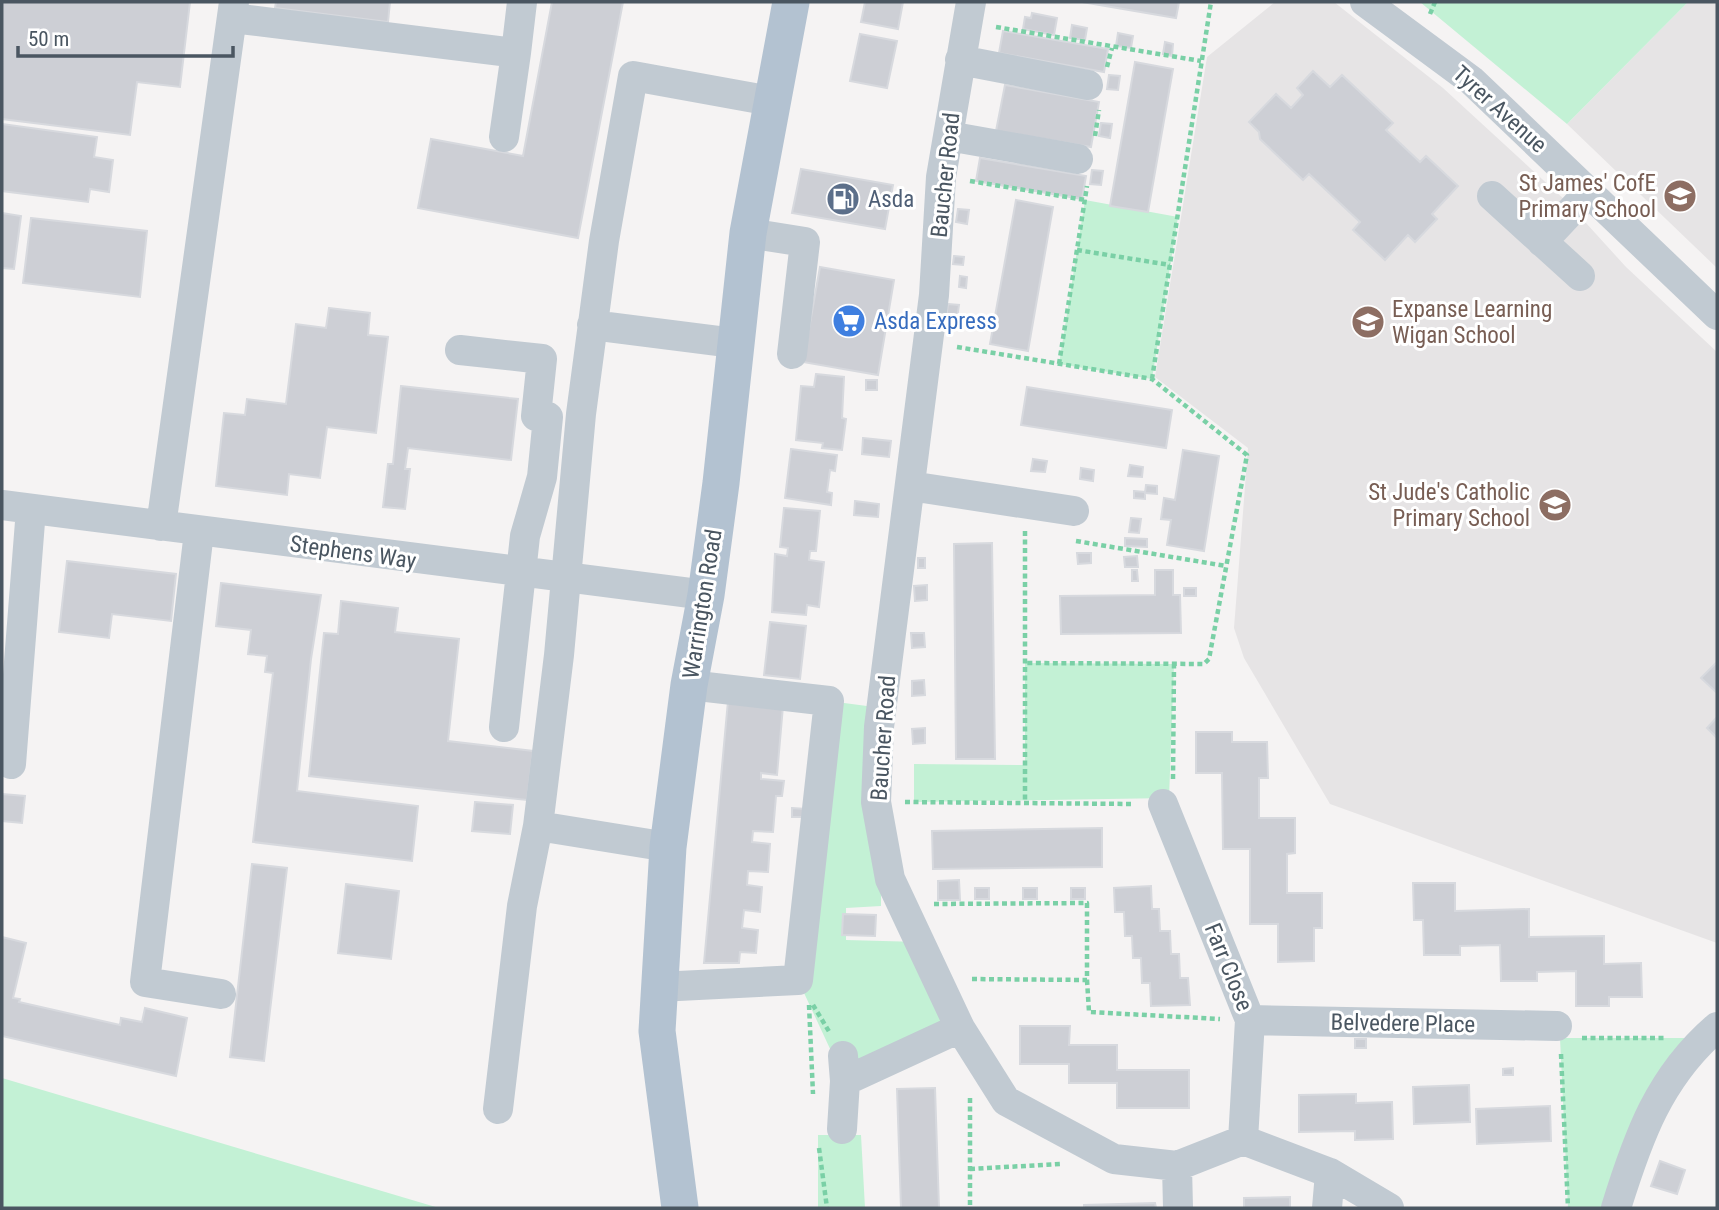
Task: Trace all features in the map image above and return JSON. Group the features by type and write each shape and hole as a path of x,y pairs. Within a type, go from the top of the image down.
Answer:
{"main road":[{"name":"Warrington Road","path":"680,1208 657,1031 668,847 689,685 706,596 748,233 791,2"}],"street":[{"path":"504,137 522,2"},
{"name":"Tyrer Avenue","path":"1365,2 1472,81 1717,315"},
{"path":"161,526 233,10 516,53"},
{"name":"Baucher Road","path":"970,12 941,177 928,343 879,727 876,802 890,879 965,1036 1006,1101 1114,1159 1177,1166 1243,1140"},
{"path":"960,61 1098,86"},
{"path":"498,1109 522,906 538,826 592,325 633,76 771,101"},
{"path":"947,136 1086,161"},
{"path":"1542,242 1589,192"},
{"path":"1492,196 1580,276"},
{"path":"748,233 805,242 792,354"},
{"path":"592,325 734,343"},
{"path":"460,350 542,359 536,416 548,417 542,477 524,536 504,727"},
{"path":"910,486 1074,511"},
{"name":"Stephens Way","path":"2,505 706,596"},
{"path":"11,764 31,509"},
{"path":"199,532 145,982 221,994"},
{"path":"658,987 798,979 829,701 689,685"},
{"name":"Farr Close","path":"1163,804 1250,1020 1243,1140"},
{"path":"538,826 668,847"},
{"name":"Belvedere Place","path":"1250,1020 1558,1032"},
{"path":"1616,1208 1641,1132 1663,1088 1711,1033"},
{"path":"842,1129 844,1068 965,1036"},
{"path":"1243,1140 1329,1173 1389,1208"},
{"path":"1177,1166 1178,1208"},
{"path":"1327,1208 1329,1173"}],"path":[{"path":"1152,379 1211,2"},
{"path":"970,12 1112,48 1202,61"},
{"path":"1059,364 1085,200 1086,161 1098,86 1112,48"},
{"path":"941,177 1085,200"},
{"path":"1077,250 1170,265"},
{"path":"928,343 1152,379 1247,455 1209,659 1204,664 1025,663"},
{"path":"1025,529 1026,803"},
{"path":"876,802 1163,804 1173,794 1174,664"},
{"path":"902,904 1087,903 1089,1012 1250,1020"},
{"path":"937,978 1087,980"},
{"path":"798,979 844,1068"},
{"path":"1568,1208 1558,1032 1711,1033"},
{"path":"965,1036 971,1208"},
{"path":"970,1169 1063,1164"}],"shaded area":[{"path":"1275,2 1334,2 1443,88 1566,201 1626,267 1717,352 1717,943 1330,804 1244,658 1234,628 1248,448 1155,377 1207,57"},
{"name":"St James' CofE Primary School","path":"1688,2 1717,2 1717,268 1567,124"}],"green space":[{"path":"1420,2 1688,2 1567,124"},
{"path":"1085,200 1178,217 1152,379 1059,364"},
{"path":"1025,663 1174,664 1169,798 914,802 914,764 1025,765"},
{"path":"829,701 882,708 881,906 846,908 846,940 920,942 960,1028 845,1081 798,980"},
{"path":"1560,1038 1704,1038 1616,1208 1568,1208"},
{"path":"2,1078 439,1208 2,1208"},
{"path":"818,1135 861,1135 865,1208 818,1208"}],"building":[{"path":"3,2 190,2 180,87 137,82 130,135 2,119"},
{"path":"276,2 390,2 388,22 275,8"},
{"path":"552,2 623,2 578,238 418,208 431,139 523,156"},
{"path":"865,2 903,2 898,29 861,22"},
{"path":"1082,2 1179,2 1176,18"},
{"path":"1032,13 1057,18 1054,35 1023,29 1025,17 1031,18"},
{"path":"1072,25 1087,28 1085,40 1070,38"},
{"path":"1003,31 1108,49 1104,72 999,53"},
{"path":"1118,33 1133,36 1131,48 1116,46"},
{"path":"860,34 897,41 887,88 850,81"},
{"path":"1165,42 1173,44 1172,56 1163,54"},
{"path":"1135,62 1173,69 1148,212 1110,206"},
{"path":"1313,71 1330,87 1342,75 1393,123 1386,130 1420,162 1426,156 1458,186 1432,214 1437,219 1415,242 1408,235 1385,260 1353,230 1360,222 1309,174 1303,180 1260,139 1259,132 1249,122 1276,94 1291,108 1303,95 1297,88"},
{"path":"1109,75 1120,76 1118,90 1107,89"},
{"path":"1005,85 1099,102 1091,147 996,131"},
{"path":"1101,123 1112,124 1110,138 1099,136"},
{"path":"2,124 97,137 94,157 113,160 109,192 90,189 88,202 2,191"},
{"path":"980,158 1086,176 1082,199 976,181"},
{"name":"Asda","path":"801,169 893,185 885,229 792,213"},
{"path":"1092,170 1103,171 1101,185 1090,184"},
{"path":"1016,200 1053,207 1028,351 990,344"},
{"path":"958,209 969,210 967,224 956,222"},
{"path":"2,213 21,216 14,269 2,268"},
{"path":"31,218 147,231 140,297 23,283"},
{"path":"954,256 964,257 963,265 953,264"},
{"name":"Asda Express","path":"820,267 894,280 878,375 803,362"},
{"path":"960,276 967,277 966,288 959,287"},
{"path":"948,304 959,305 957,319 946,318"},
{"path":"329,308 370,313 368,335 388,337 376,433 327,427 320,478 289,474 287,495 216,486 224,413 245,415 247,399 286,404 296,324 326,328"},
{"path":"816,374 844,377 842,418 846,419 842,450 822,448 823,443 796,440 801,386 814,387"},
{"path":"866,380 877,380 877,390 866,390"},
{"path":"401,386 518,399 511,460 408,448 405,469 410,469 405,509 383,507 388,464 393,464"},
{"path":"1027,387 1172,410 1166,448 1021,425"},
{"path":"863,438 891,441 889,457 862,454"},
{"path":"791,449 837,455 835,471 830,470 827,492 832,493 831,505 785,498"},
{"path":"1183,450 1219,456 1204,551 1167,545 1171,520 1161,519 1164,498 1175,500"},
{"path":"1033,459 1047,461 1045,472 1031,471"},
{"path":"1130,465 1143,467 1142,477 1128,476"},
{"path":"1081,468 1094,470 1093,481 1080,479"},
{"path":"1146,485 1157,486 1157,494 1145,493"},
{"path":"1134,491 1145,492 1145,499 1134,498"},
{"path":"855,501 879,504 878,517 854,515"},
{"path":"784,508 820,511 816,551 810,551 809,560 824,562 819,607 807,605 806,615 772,612 775,554 787,556 788,548 780,547"},
{"path":"1131,518 1141,519 1139,533 1129,532"},
{"path":"1125,538 1147,539 1147,547 1125,546"},
{"path":"992,543 995,759 956,759 954,544"},
{"path":"1077,553 1091,553 1091,563 1078,564"},
{"path":"1137,556 1138,567 1125,567 1124,557"},
{"path":"918,558 925,558 925,568 918,568"},
{"path":"67,561 176,574 171,621 112,614 109,638 59,632"},
{"path":"1132,570 1137,570 1138,581 1132,581"},
{"path":"1155,570 1173,570 1173,595 1180,595 1181,633 1061,634 1060,596 1155,595"},
{"path":"221,583 321,595 311,659 297,791 418,806 412,861 253,842 273,673 265,672 267,656 248,654 251,630 216,626"},
{"path":"927,585 927,600 915,601 914,586"},
{"path":"1184,588 1196,588 1196,596 1184,596"},
{"path":"341,601 398,608 395,632 459,639 448,741 533,751 527,800 309,776 324,633 338,634"},
{"path":"770,622 806,626 800,679 764,675"},
{"path":"911,633 924,633 925,647 912,648"},
{"path":"1717,662 1717,693 1701,678"},
{"path":"924,680 925,695 912,696 912,681"},
{"path":"728,701 783,706 777,775 761,773 761,779 784,781 782,796 776,796 773,832 753,831 752,842 770,844 768,872 748,871 747,885 762,887 760,912 744,910 742,928 758,930 756,953 740,952 739,963 704,963"},
{"path":"1717,717 1717,738 1707,728"},
{"path":"925,728 925,743 913,744 912,729"},
{"path":"1196,732 1232,732 1232,742 1267,742 1268,778 1259,778 1259,818 1295,818 1295,853 1287,854 1287,893 1322,893 1322,928 1314,928 1314,961 1278,962 1278,924 1250,924 1250,849 1223,849 1222,773 1196,773"},
{"path":"2,794 25,796 22,823 2,821"},
{"path":"475,802 513,805 510,834 472,831"},
{"path":"792,808 806,809 806,817 792,817"},
{"path":"1102,828 1102,867 933,869 932,831"},
{"path":"252,864 287,868 264,1061 230,1057"},
{"path":"959,880 960,900 938,900 938,881"},
{"path":"1413,883 1455,883 1455,911 1529,909 1529,937 1604,936 1604,964 1641,963 1642,997 1609,997 1609,1006 1576,1006 1576,971 1537,972 1537,981 1501,981 1500,945 1460,946 1460,955 1424,955 1423,920 1414,920"},
{"path":"346,884 399,891 391,959 338,953"},
{"path":"1151,886 1152,909 1159,909 1160,931 1170,931 1171,954 1179,954 1180,978 1188,978 1190,1005 1151,1006 1150,983 1142,983 1141,958 1133,958 1132,936 1125,936 1124,912 1115,912 1114,888"},
{"path":"975,888 989,888 989,899 975,899"},
{"path":"1023,888 1037,888 1037,899 1023,899"},
{"path":"1071,888 1085,888 1085,899 1071,899"},
{"path":"843,914 876,915 875,936 842,935"},
{"path":"2,937 26,943 13,998 20,999 19,1002 120,1025 121,1018 142,1022 145,1008 187,1018 176,1076 2,1036"},
{"path":"1020,1026 1070,1026 1069,1045 1117,1045 1117,1070 1189,1070 1189,1108 1117,1108 1117,1083 1069,1083 1069,1064 1020,1064"},
{"path":"1355,1039 1366,1039 1366,1048 1355,1048"},
{"path":"1513,1068 1513,1075 1503,1075 1503,1069"},
{"path":"1469,1085 1470,1122 1414,1124 1413,1087"},
{"path":"935,1088 939,1208 901,1208 897,1089"},
{"path":"1356,1094 1356,1103 1392,1102 1393,1139 1355,1140 1355,1131 1299,1132 1299,1095"},
{"path":"1550,1106 1551,1141 1477,1144 1476,1109"},
{"path":"1660,1161 1685,1170 1677,1194 1651,1186"},
{"path":"1290,1197 1290,1208 1244,1208 1244,1198"},
{"path":"1155,1203 1156,1208 1084,1208 1084,1205"}],"place":[{"name":"St James' CofE Primary School","path":"1680,196"},
{"name":"Asda","path":"843,199"},
{"name":"Asda Express","path":"849,321"},
{"name":"Expanse Learning Wigan School","path":"1368,322"},
{"name":"St Jude's Catholic Primary School","path":"1555,505"}]}
